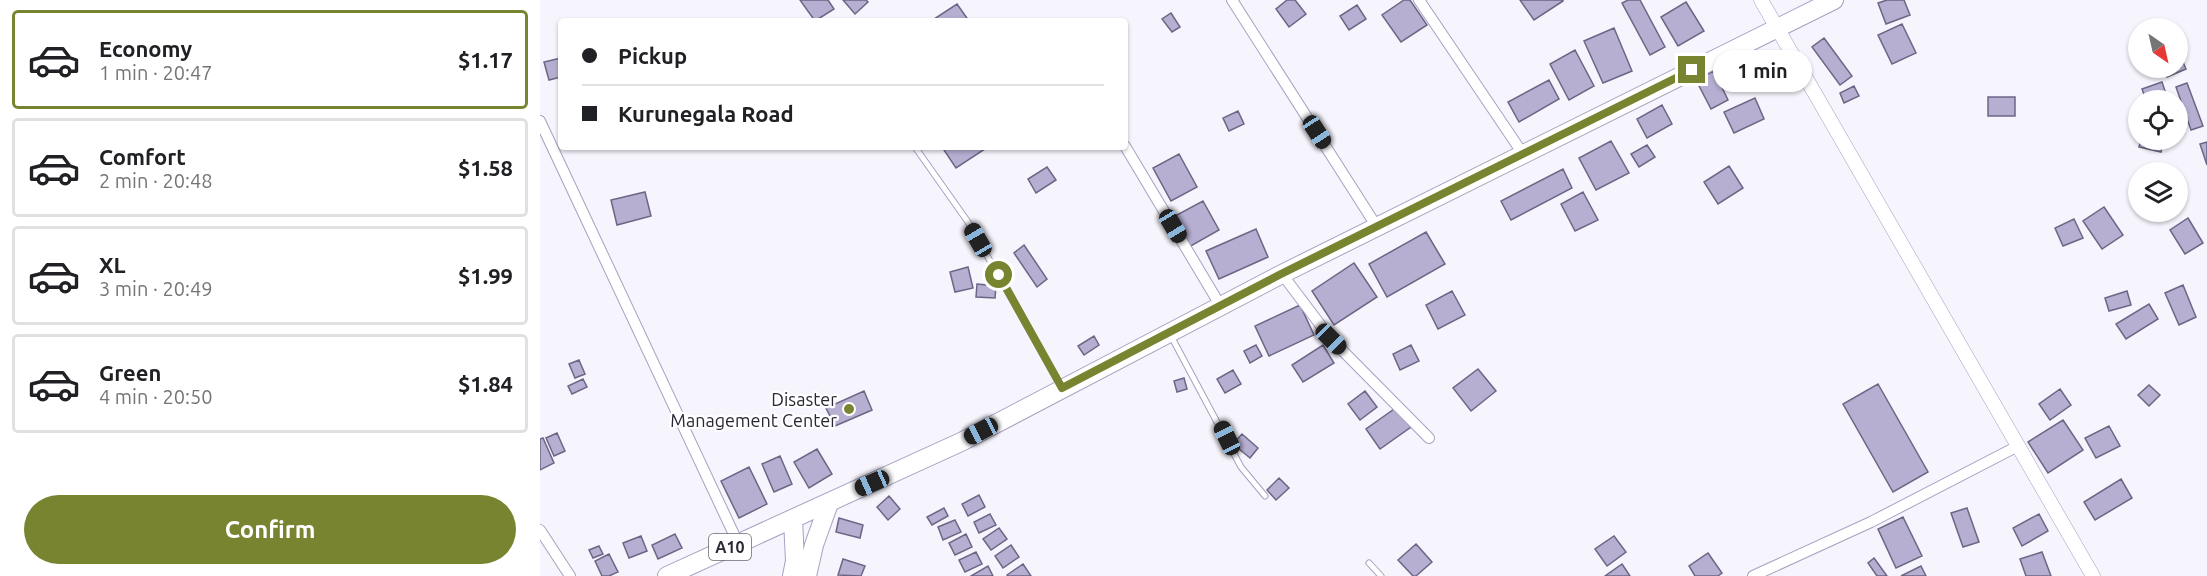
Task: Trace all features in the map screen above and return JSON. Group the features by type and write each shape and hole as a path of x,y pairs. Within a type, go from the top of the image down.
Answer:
{"main road":[{"name":"A10","path":"667,576 952,446 1281,274 1834,0"},
{"path":"807,576 814,545 829,502"},
{"path":"792,576 795,561 793,519"}],"street":[{"path":"1232,0 1377,227"},
{"path":"1419,0 1523,154"},
{"path":"1761,0 2093,576"},
{"path":"540,121 738,543"},
{"path":"1127,150 1220,305"},
{"path":"1281,274 1331,339 1429,438"},
{"path":"1753,576 1871,522 2018,446"},
{"path":"540,530 570,576"}],"lane":[{"path":"917,150 968,222 1062,388"},
{"path":"1169,332 1241,467 1265,496"},
{"path":"1369,564 1381,576"}],"building":[{"path":"800,0 828,0 834,9 820,18 813,18"},
{"path":"843,0 866,0 868,2 855,14"},
{"path":"1287,0 1295,0 1306,14 1289,27 1276,9"},
{"path":"1404,0 1410,0 1427,25 1401,42 1382,15"},
{"path":"1520,0 1563,0 1563,1 1534,20"},
{"path":"1628,0 1640,0 1665,47 1650,55 1622,3"},
{"path":"1887,0 1904,0 1910,15 1886,24 1878,3"},
{"path":"1686,2 1704,31 1678,46 1661,17"},
{"path":"957,4 967,18 936,18"},
{"path":"1357,5 1366,19 1349,30 1340,16"},
{"path":"1171,13 1180,27 1172,32 1162,19"},
{"path":"1902,24 1916,53 1892,64 1878,35"},
{"path":"1614,28 1632,71 1603,83 1584,41"},
{"path":"1824,38 1852,76 1840,85 1812,47"},
{"path":"1575,50 1594,86 1569,100 1550,64"},
{"path":"558,59 558,78 549,80 544,62"},
{"path":"1714,71 1728,100 1711,109 1696,80"},
{"path":"1549,80 1559,99 1519,122 1508,102"},
{"path":"2162,82 2165,90 2142,90"},
{"path":"2187,83 2203,126 2191,130 2188,121 2188,90 2177,90 2176,87"},
{"path":"1854,86 1859,96 1844,103 1840,93"},
{"path":"1988,97 2015,97 2015,116 1988,116"},
{"path":"1755,98 1764,119 1734,133 1724,112"},
{"path":"1662,105 1672,124 1647,138 1637,119"},
{"path":"1238,111 1244,124 1229,131 1223,118"},
{"path":"1611,141 1629,173 1596,190 1579,158"},
{"path":"2207,142 2207,165 2200,144"},
{"path":"1647,145 1655,157 1639,167 1631,154"},
{"path":"944,150 983,150 956,168"},
{"path":"1179,154 1197,187 1171,201 1153,168"},
{"path":"1729,166 1743,188 1718,204 1704,182"},
{"path":"1047,167 1056,180 1036,193 1028,179"},
{"path":"1563,169 1572,188 1511,220 1501,201"},
{"path":"645,192 651,216 617,225 611,200"},
{"path":"1583,192 1598,220 1575,231 1561,204"},
{"path":"1203,201 1219,230 1189,247 1173,217"},
{"path":"2104,207 2123,235 2102,249 2083,221"},
{"path":"2188,218 2203,243 2185,254 2170,230 2182,222 2188,222"},
{"path":"2074,219 2083,238 2063,246 2055,228"},
{"path":"1256,229 1268,257 1219,279 1206,251"},
{"path":"1426,232 1445,264 1387,297 1369,264"},
{"path":"1024,245 1047,279 1037,287 1014,253"},
{"path":"1354,263 1377,297 1334,325 1312,291"},
{"path":"968,267 973,288 955,292 950,272"},
{"path":"977,284 996,286 995,298 976,297"},
{"path":"2183,285 2196,317 2179,325 2165,293"},
{"path":"1452,291 1465,315 1438,329 1426,305"},
{"path":"2127,291 2131,305 2109,311 2105,298"},
{"path":"2149,304 2158,319 2126,339 2116,324"},
{"path":"1300,305 1314,335 1269,356 1255,326"},
{"path":"1094,336 1099,345 1084,355 1078,346"},
{"path":"1256,345 1262,356 1250,363 1244,351"},
{"path":"1323,345 1334,363 1303,382 1292,365"},
{"path":"1411,345 1419,361 1400,370 1393,354"},
{"path":"579,360 585,374 575,378 569,364"},
{"path":"1478,369 1496,391 1471,411 1453,388"},
{"path":"1233,370 1241,384 1225,393 1217,379"},
{"path":"1184,378 1187,389 1177,392 1174,381"},
{"path":"583,379 587,387 572,394 568,386"},
{"path":"1878,384 1928,472 1893,492 1843,404"},
{"path":"2149,385 2160,395 2149,406 2138,395"},
{"path":"2060,389 2071,405 2050,420 2039,404"},
{"name":"Disaster Management Center","path":"864,391 872,410 835,426 826,408"},
{"path":"1365,391 1377,407 1360,420 1348,404"},
{"path":"1397,407 1411,427 1380,449 1366,429"},
{"path":"2063,420 2083,450 2048,473 2028,442"},
{"path":"2109,426 2120,446 2096,458 2085,438"},
{"path":"557,433 565,451 554,456 546,438"},
{"path":"1242,434 1258,448 1250,458 1233,444"},
{"path":"543,438 554,463 540,470 540,439"},
{"path":"817,449 832,474 809,488 794,462"},
{"path":"780,456 792,484 774,492 762,464"},
{"path":"749,467 767,504 739,518 721,481"},
{"path":"1279,478 1289,488 1276,500 1267,490"},
{"path":"2121,479 2132,498 2095,520 2084,502"},
{"path":"979,495 985,507 968,516 962,504"},
{"path":"889,496 900,509 888,520 877,507"},
{"path":"944,508 948,516 932,525 927,517"},
{"path":"1967,508 1979,542 1963,547 1951,513"},
{"path":"990,514 996,525 979,533 974,522"},
{"path":"2039,514 2048,531 2022,546 2013,528"},
{"path":"1903,517 1922,556 1896,568 1878,529"},
{"path":"839,518 863,525 860,538 836,532"},
{"path":"955,520 961,532 943,540 938,527"},
{"path":"999,528 1007,539 991,550 983,539"},
{"path":"675,534 682,548 658,559 652,545"},
{"path":"966,534 972,547 955,555 949,543"},
{"path":"641,536 647,551 629,558 623,543"},
{"path":"1614,536 1626,552 1607,566 1595,549"},
{"path":"1416,544 1432,562 1413,576 1398,560"},
{"path":"1011,545 1019,557 1003,568 995,556"},
{"path":"599,546 603,554 593,558 589,550"},
{"path":"976,552 982,564 965,572 959,560"},
{"path":"2042,552 2051,576 2026,576 2020,559"},
{"path":"1708,553 1722,573 1718,576 1695,576 1689,566"},
{"path":"609,554 618,572 602,576 595,561"},
{"path":"1874,558 1887,576 1877,576 1868,563"},
{"path":"843,559 865,566 861,576 838,575"},
{"path":"1023,564 1031,576 1007,575"},
{"path":"1622,564 1630,576 1605,576"},
{"path":"988,566 993,576 971,576"},
{"path":"1921,566 1926,576 1901,576"}],"place":[{"name":"Disaster Management Center","path":"849,409"}],"route":[{"path":"999,275 1062,388 1281,274 1692,70"}]}
